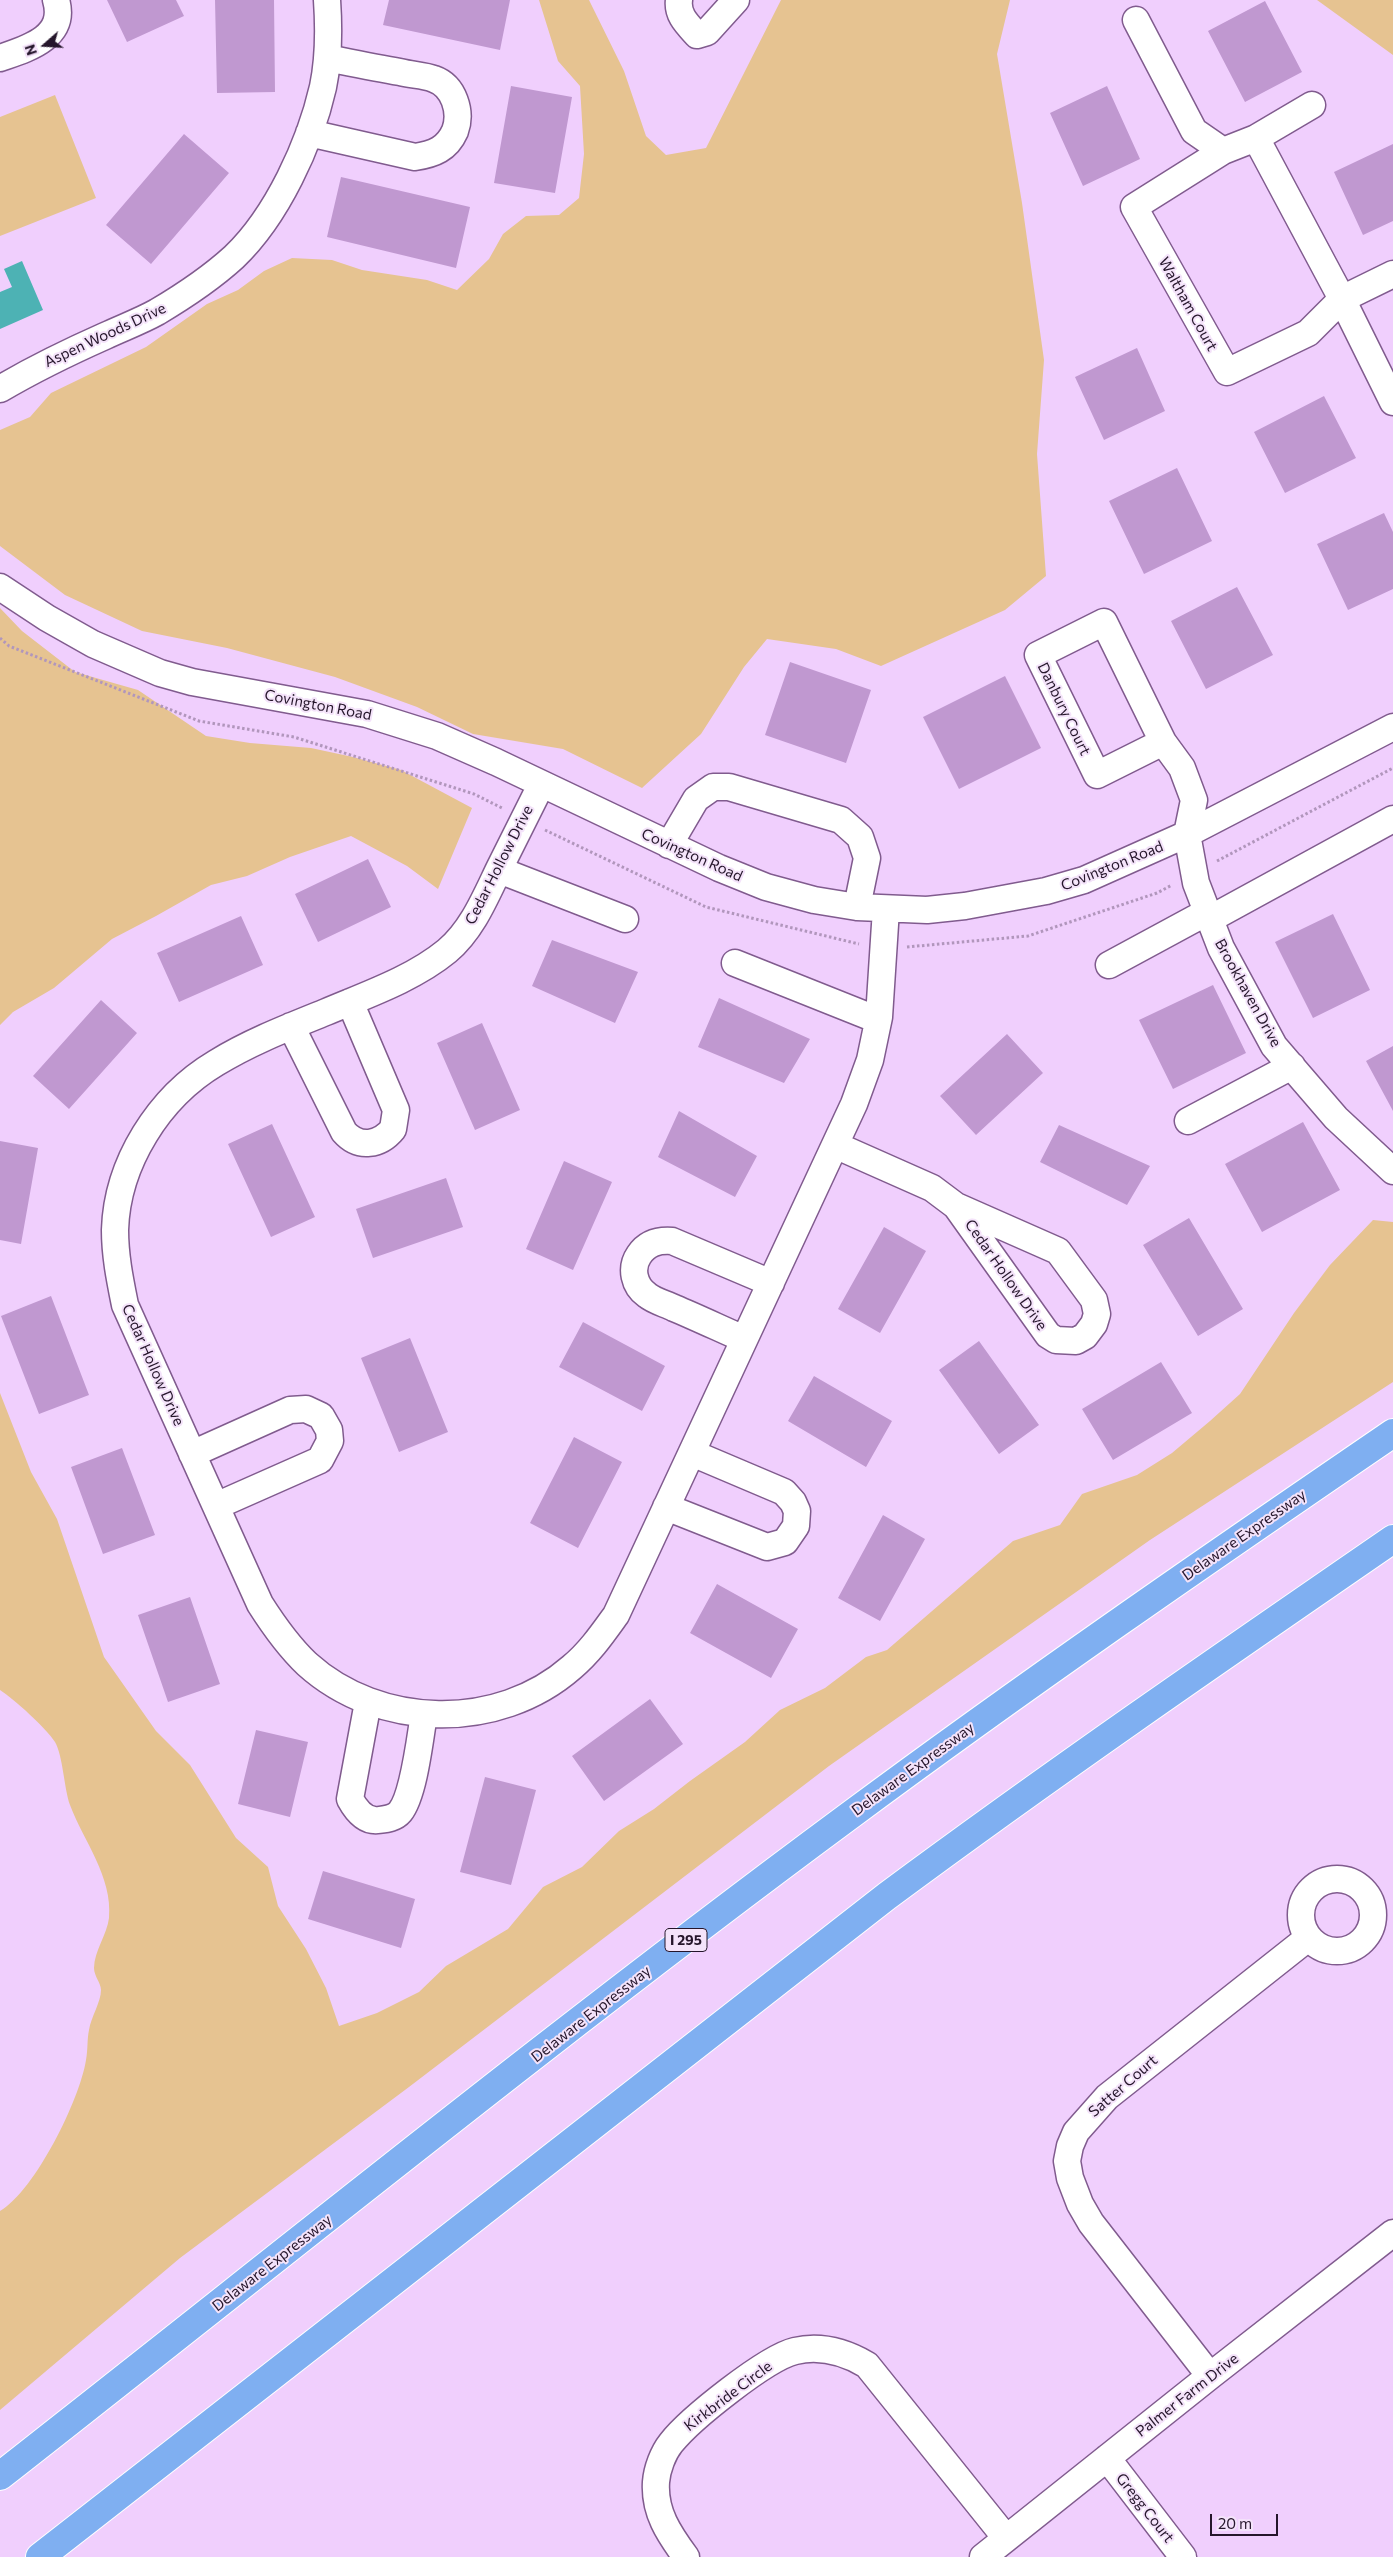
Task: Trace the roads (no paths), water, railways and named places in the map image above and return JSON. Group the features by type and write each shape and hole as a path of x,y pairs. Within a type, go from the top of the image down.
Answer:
{"highway":[{"name":"Delaware Expressway","path":"0,2476 580,2021 846,1818 1006,1701 1393,1433"},
{"path":"40,2557 887,1896 999,1813 1393,1539"}],"street":[{"path":"0,58 37,45 49,34 56,20 56,0"},
{"name":"Aspen Woods Drive","path":"0,389 37,367 156,312 204,282 235,256 258,229 296,164 309,133 323,87 329,30 327,0"},
{"path":"679,0 678,7 683,20 697,35 707,32 736,0"},
{"path":"1136,20 1194,131 1223,151"},
{"path":"309,133 416,157 433,154 443,148 451,140 458,123 458,111 452,95 435,79 327,58"},
{"name":"Waltham Court","path":"1312,105 1256,138 1223,151 1134,207 1227,372 1308,333 1342,299 1393,274"},
{"path":"1256,138 1342,299 1393,402"},
{"name":"Covington Road","path":"0,586 47,618 93,644 160,673 192,682 367,714 437,736 496,762 669,845 766,887 814,900 857,907 928,910 965,906 1046,891 1084,880 1187,834 1393,727"},
{"name":"Danbury Court","path":"1163,742 1097,775 1038,655 1104,622 1163,742 1182,768 1194,800 1187,834"},
{"name":"Cedar Hollow Drive","path":"541,784 478,911 462,935 447,951 419,970 350,1002 291,1026 218,1062 167,1105 152,1122 138,1146 119,1197 115,1229 116,1261 125,1305 260,1604 285,1642 308,1664 340,1689 368,1702 391,1710 424,1714 462,1713 507,1704 535,1692 572,1667 593,1647 616,1615 835,1145 870,1060 882,992 886,909"},
{"path":"669,845 696,799 713,787 730,787 841,820 860,837 867,858 857,907"},
{"path":"1109,965 1208,916 1393,819"},
{"name":"Brookhaven Drive","path":"1187,834 1196,884 1221,948 1274,1046 1336,1118 1393,1171"},
{"path":"498,870 625,919"},
{"path":"735,963 878,1020"},
{"path":"291,1026 344,1132 349,1137 363,1144 378,1142 393,1129 396,1120 396,1110 350,1002"},
{"path":"1188,1121 1292,1066"},
{"name":"Cedar Hollow Drive","path":"835,1145 932,1188 956,1206 1058,1251 1094,1300 1097,1314 1094,1324 1085,1336 1076,1341 1066,1342 1056,1340 1048,1335 956,1206"},
{"path":"744,1339 647,1296 635,1279 636,1258 651,1243 661,1240 672,1241 771,1283"},
{"path":"192,1454 290,1410 306,1409 321,1416 329,1430 330,1441 320,1460 216,1506"},
{"path":"666,1507 767,1547 785,1542 796,1526 797,1511 794,1502 784,1492 692,1453"},
{"path":"368,1702 350,1799 361,1815 376,1821 390,1819 399,1813 408,1801 424,1714"},
{"name":"Satter Court","path":"1210,2376 1091,2224 1080,2204 1070,2178 1068,2161 1070,2146 1076,2132 1107,2097 1308,1938"},
{"name":"Palmer Farm Drive","path":"983,2557 1393,2233"},
{"name":"Kirkbride Circle","path":"686,2557 671,2537 658,2506 656,2482 660,2464 670,2444 687,2426 755,2373 783,2356 810,2349 830,2349 849,2354 867,2365 1006,2538"},
{"name":"Gregg Court","path":"1107,2458 1184,2557"}]}
